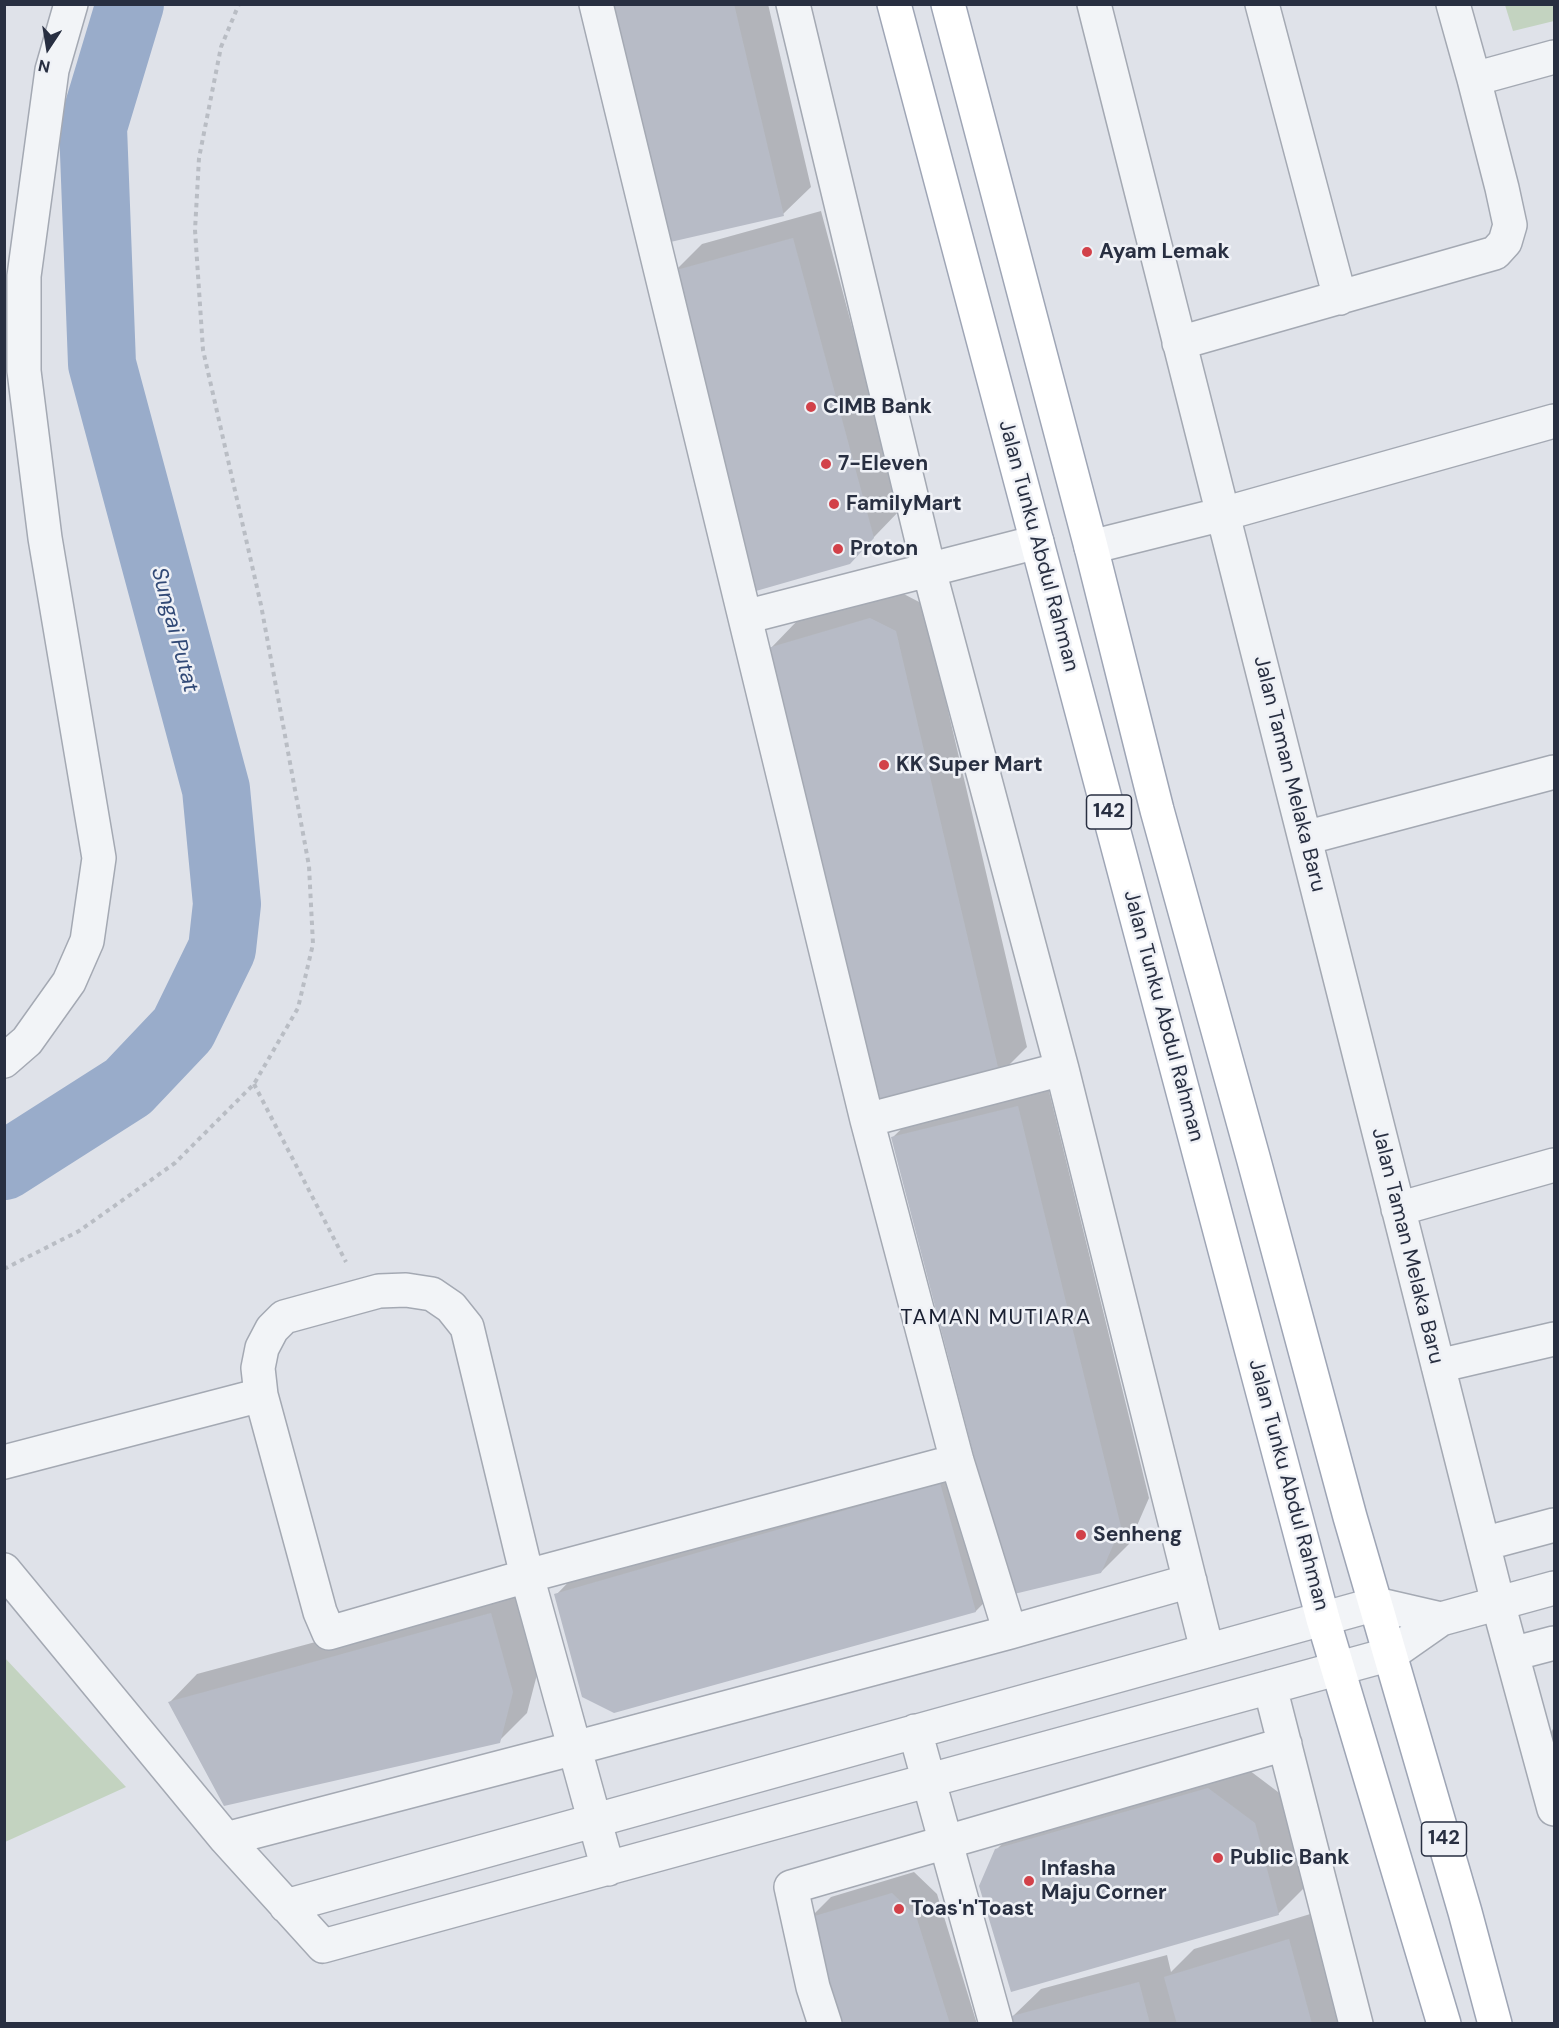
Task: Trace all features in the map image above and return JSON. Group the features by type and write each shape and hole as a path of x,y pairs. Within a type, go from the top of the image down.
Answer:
{"main road":[{"name":"Jalan Tunku Abdul Rahman","path":"894,4 1323,1619 1444,2024"},
{"name":"142","path":"948,4 1091,547 1157,810 1350,1517 1462,1901 1495,2024"}],"street":[{"path":"4,1061 27,1041 69,982 87,941 99,858 45,538 24,371 24,276 52,70 71,4"},
{"path":"596,4 867,1120 957,1461 1010,1632"},
{"path":"793,4 929,570 1062,1069 1207,1650"},
{"name":"Jalan Taman Melaka Baru","path":"1094,4 1498,1603 1554,1809"},
{"path":"1262,4 1340,298"},
{"path":"1179,343 1495,253 1505,242 1510,225 1453,4"},
{"path":"1474,79 1554,57"},
{"path":"1091,547 1223,514 1554,421"},
{"path":"745,617 1037,542"},
{"path":"1305,838 1554,772"},
{"path":"867,1120 1062,1069"},
{"path":"1398,1209 1554,1165"},
{"path":"608,1869 527,1576 467,1327 452,1307 432,1294 406,1290 379,1290 284,1317 272,1329 262,1348 258,1368 261,1395 320,1611 329,1633 527,1576 957,1461"},
{"path":"1438,1366 1554,1339"},
{"path":"4,1462 261,1395"},
{"path":"1483,1544 1554,1524"},
{"path":"4,1570 226,1839 323,1946 1391,1654 1441,1619 1554,1588"},
{"path":"226,1839 1010,1632 1190,1581"},
{"path":"286,1906 1376,1604 1441,1619"},
{"path":"1512,1654 1554,1643"},
{"path":"1270,1688 1356,2024"},
{"path":"915,1731 996,2024"},
{"path":"825,2024 813,1987 791,1887 1285,1744"}],"path":[{"path":"4,1269 79,1231 176,1163 254,1084 298,1008 314,944 309,866 261,605 203,350 195,230 199,158 221,47 239,4"},
{"path":"254,1084 363,1295"}],"green space":[{"path":"1505,5 1554,5 1554,21 1513,31"},
{"path":"4,1657 126,1787 5,1842 4,1842"}],"building":[{"path":"611,4 734,4 784,216 666,243"},
{"path":"793,238 874,538 850,564 756,591 673,271"},
{"path":"870,618 896,631 1000,1076 882,1107 768,648"},
{"path":"1018,1106 1121,1527 1101,1573 1010,1595 891,1137"},
{"path":"940,1483 976,1612 614,1713 582,1697 554,1594"},
{"path":"491,1613 513,1692 500,1743 224,1806 168,1702"},
{"path":"1208,1788 1255,1823 1279,1915 1011,1992 979,1886 995,1849"},
{"path":"892,1893 916,1916 950,2024 840,2024 808,1918"},
{"path":"1289,1939 1312,2024 1177,2024 1164,1977"},
{"path":"1139,1982 1150,2024 1014,2024 1012,2016"}],"waterway":[{"name":"Sungai Putat","path":"4,1166 128,1087 183,1029 222,949 227,904 216,789 102,364 93,127 130,4"}],"place":[{"name":"Ayam Lemak","path":"1087,252"},
{"name":"CIMB Bank","path":"811,407"},
{"name":"7-Eleven","path":"826,464"},
{"name":"FamilyMart","path":"834,504"},
{"name":"Proton","path":"838,549"},
{"name":"KK Super Mart","path":"884,765"},
{"name":"Senheng","path":"1081,1535"},
{"name":"Public Bank","path":"1218,1858"},
{"name":"Infasha Maju Corner","path":"1029,1881"},
{"name":"Toas'n'Toast","path":"899,1909"}],"district":[{"name":"TAMAN MUTIARA","path":"996,1318"}]}
